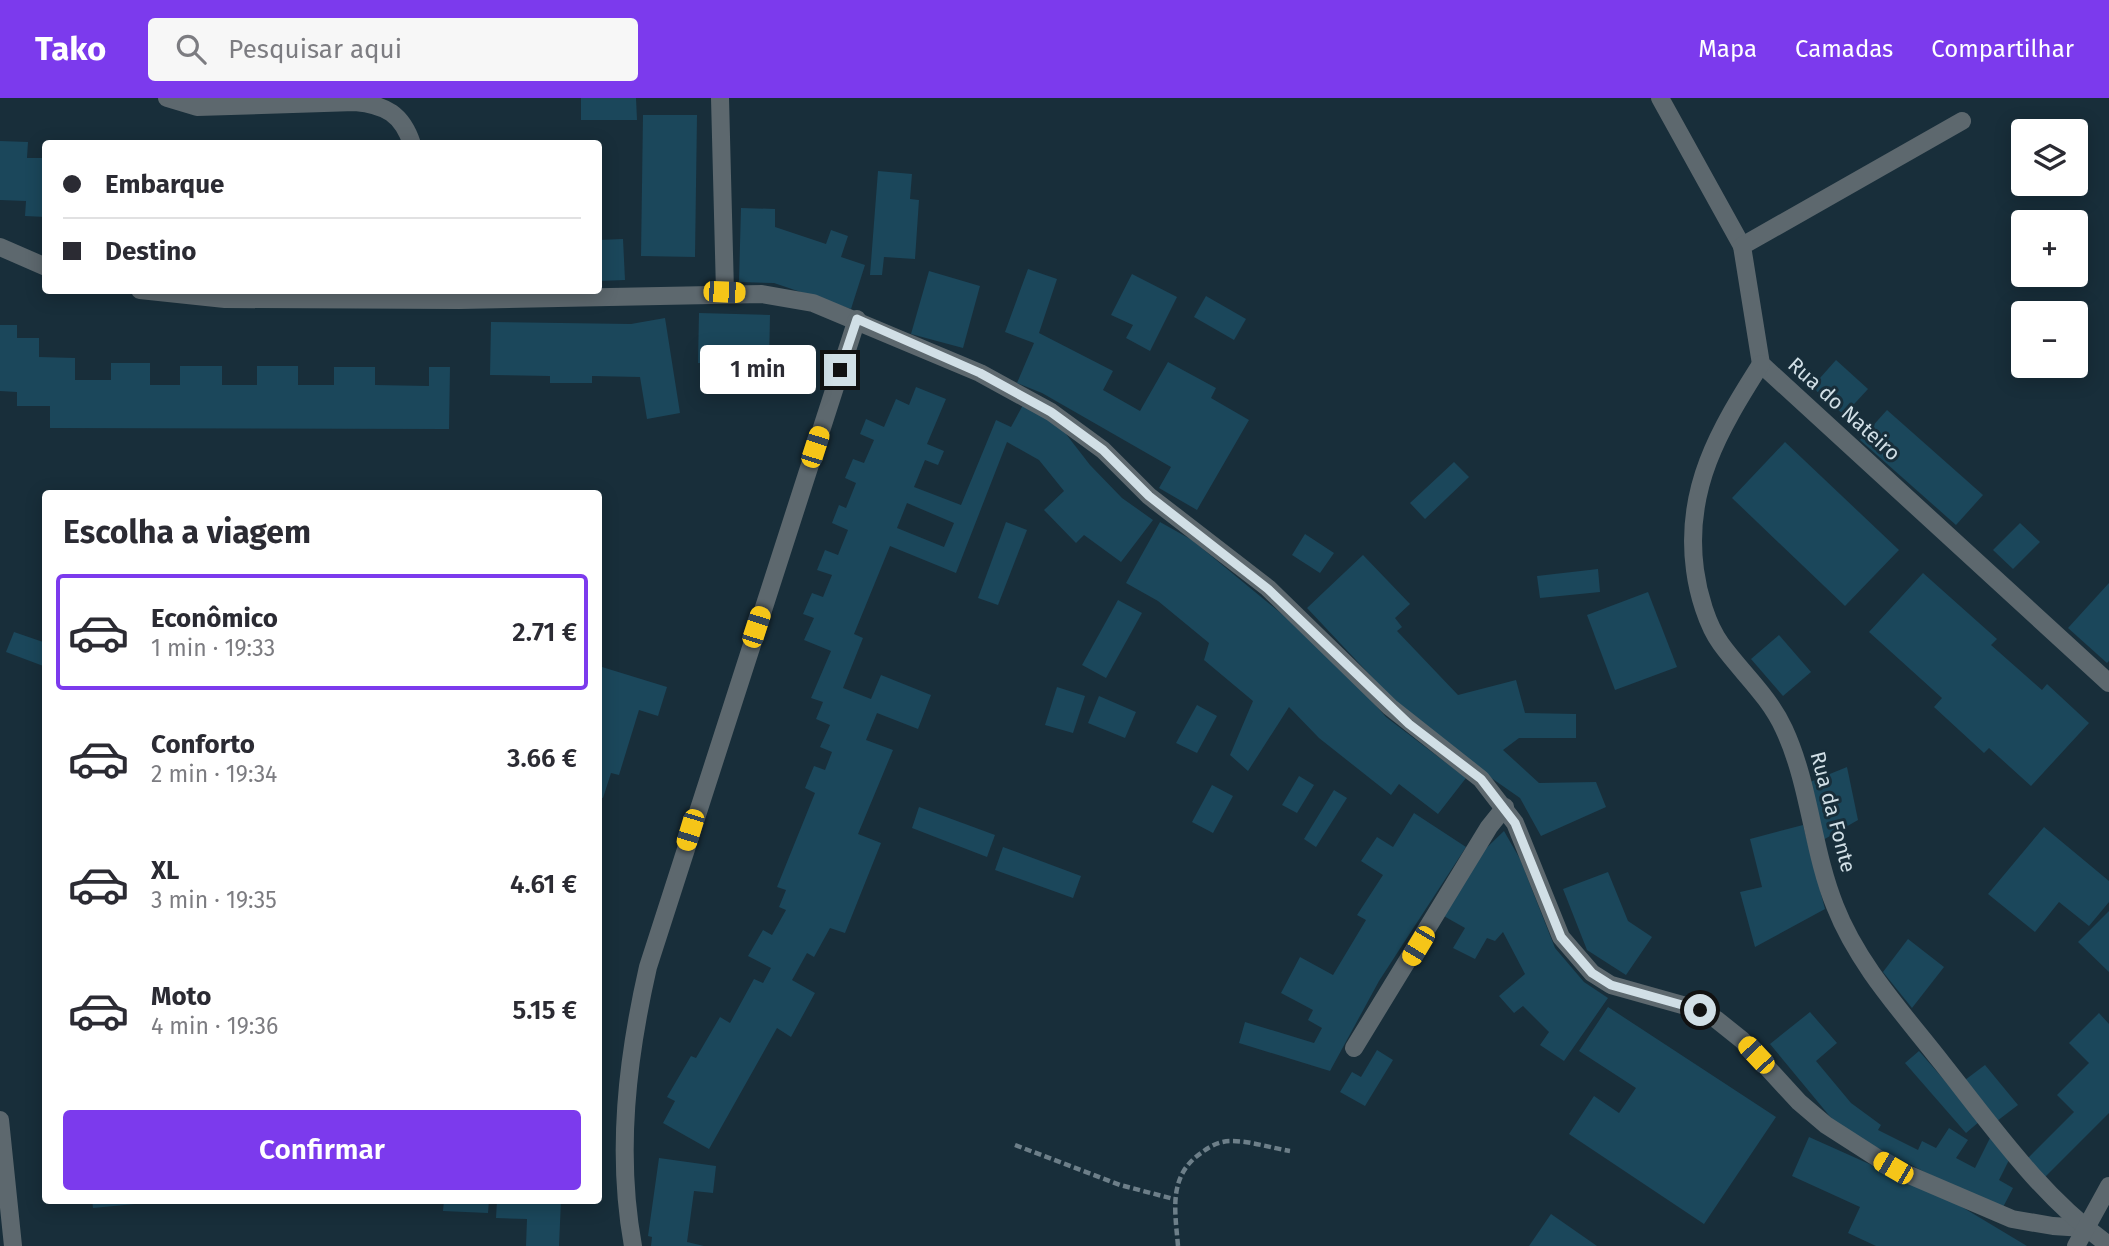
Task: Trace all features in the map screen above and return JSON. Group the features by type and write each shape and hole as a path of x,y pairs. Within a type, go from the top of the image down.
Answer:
{"street":[{"path":"167,98 197,107 355,102 379,105 406,124 411,140"},
{"path":"720,98 724,292"},
{"name":"Rua do Nateiro","path":"1660,98 1742,246 1761,364 2109,682"},
{"path":"1742,246 1962,121"},
{"path":"0,247 42,265"},
{"path":"602,293 762,293 813,303 857,319 980,373 1051,412 1103,450 1149,496 1268,589 1390,707 1481,779 1505,807 1528,849 1561,937 1592,973 1611,985 1700,1010 1717,1020 1742,1040 1817,1117 1857,1147 1893,1168 2012,1219 2084,1228 2109,1245"},
{"path":"177,294 225,299 547,294"},
{"path":"633,1246 624,1166 625,1103 634,1028 648,967 857,319"},
{"name":"Rua da Fonte","path":"1761,364 1733,408 1705,463 1693,516 1695,571 1707,615 1720,642 1772,706 1785,729 1799,768 1834,903 1847,933 1873,976 2015,1155 2084,1228"},
{"path":"1353,1048 1489,827 1505,807"},
{"path":"0,1120 13,1246"},
{"path":"2076,1246 2109,1186"}],"path":[{"path":"1178,1246 1174,1199 1178,1178 1191,1160 1212,1145 1229,1141 1290,1152"},
{"path":"1015,1145 1120,1185 1174,1199"}],"building":[{"path":"581,98 636,98 637,120 581,120"},
{"path":"643,115 697,115 695,257 641,256"},
{"path":"0,141 28,142 27,158 42,158 42,217 25,216 26,201 0,200"},
{"path":"878,171 912,174 910,199 919,200 915,259 884,257 882,275 870,275"},
{"path":"741,208 775,209 775,227 826,244 831,230 848,236 841,257 865,265 851,309 774,283 739,282"},
{"path":"623,239 625,280 602,281 602,240"},
{"path":"1028,269 1057,279 1039,333 1113,371 1103,390 1140,411 1168,362 1216,388 1211,398 1249,420 1197,510 1159,488 1171,467 1042,393 1017,383 1034,343 1005,332"},
{"path":"929,271 980,286 963,348 911,334"},
{"path":"1132,274 1177,297 1150,351 1126,338 1133,325 1111,315"},
{"path":"1206,296 1246,319 1234,340 1194,317"},
{"path":"699,313 770,315 769,365 698,363"},
{"path":"665,318 680,413 647,419 640,377 592,376 592,383 550,383 550,376 490,375 491,322 631,324"},
{"path":"0,325 17,325 17,338 39,338 39,357 75,358 75,380 111,380 111,363 150,363 150,385 180,385 180,366 222,366 222,385 257,385 257,366 298,366 298,385 334,385 334,367 375,367 375,385 429,386 429,367 450,367 449,429 50,428 50,406 17,406 17,392 0,391"},
{"path":"1836,360 1868,389 1844,415 1812,387"},
{"path":"916,387 946,399 927,444 944,451 938,465 925,460 914,487 961,505 996,420 1011,427 1023,405 1059,425 1090,465 1122,498 1153,520 1121,562 1084,535 1076,543 1044,510 1064,491 1039,460 1007,442 956,573 890,546 854,634 863,638 843,688 871,699 881,675 931,695 918,729 877,713 866,740 893,750 858,834 881,843 845,933 830,928 814,957 807,953 792,980 815,993 791,1037 777,1028 709,1149 663,1123 675,1101 667,1097 691,1056 696,1058 720,1017 730,1023 754,979 763,983 771,968 748,956 763,930 772,935 786,910 779,907 786,890 777,887 815,793 805,788 814,766 825,770 832,752 820,747 830,725 816,719 823,702 811,698 831,651 804,640 814,618 803,614 812,593 823,597 832,575 817,570 825,550 838,555 848,530 832,523 839,505 846,508 856,483 845,478 853,459 864,463 874,440 860,434 866,419 884,427 896,399 909,405","holes":["907,503 954,523 944,547 897,528"]},
{"path":"1887,410 1983,495 1956,525 1860,440"},
{"path":"1785,442 1899,550 1845,606 1732,498"},
{"path":"1454,462 1469,477 1425,519 1410,503"},
{"path":"1006,522 1027,530 998,605 978,598"},
{"path":"1160,522 1192,540 1328,652 1386,717 1466,778 1438,814 1399,784 1391,795 1319,738 1289,707 1248,771 1230,755 1253,701 1204,660 1209,643 1158,601 1126,583"},
{"path":"2020,523 2040,542 2013,569 1993,550"},
{"path":"1305,534 1334,553 1320,573 1292,555"},
{"path":"1363,555 1410,604 1395,618 1402,627 1397,631 1458,695 1516,680 1525,713 1576,714 1576,738 1519,738 1503,750 1539,783 1596,782 1606,807 1541,836 1520,798 1421,729 1307,608"},
{"path":"1598,569 1600,592 1540,598 1537,576"},
{"path":"1923,573 1997,639 1991,645 2042,690 2047,684 2089,723 2031,786 1989,748 1984,753 1934,707 1942,698 1869,632"},
{"path":"2109,583 2109,661 2107,663 2068,628"},
{"path":"1648,592 1677,667 1615,690 1587,615"},
{"path":"1118,600 1142,613 1106,678 1082,665"},
{"path":"14,632 42,642 42,666 6,652"},
{"path":"1779,635 1811,672 1783,696 1751,659"},
{"path":"602,667 667,687 658,716 639,710 619,775 611,773 603,798"},
{"path":"1057,687 1085,696 1073,733 1045,725"},
{"path":"1099,696 1136,712 1125,738 1088,723"},
{"path":"1197,705 1217,716 1197,753 1176,743"},
{"path":"1847,767 1858,820 1823,840 1810,782"},
{"path":"1299,776 1314,785 1297,813 1282,805"},
{"path":"1212,785 1233,796 1213,833 1192,822"},
{"path":"1334,790 1347,798 1316,847 1304,839"},
{"path":"919,807 995,835 987,857 912,828"},
{"path":"1414,813 1466,847 1379,981 1330,1071 1239,1043 1245,1022 1314,1043 1322,1028 1308,1020 1313,1010 1281,993 1300,957 1333,975 1366,920 1357,915 1383,875 1361,861 1377,837 1393,847"},
{"path":"1803,825 1825,909 1755,947 1740,892 1762,887 1750,839"},
{"path":"2044,827 2109,881 2109,902 2089,926 2059,902 2035,932 1988,894"},
{"path":"1504,831 1520,859 1555,948 1584,982 1608,998 1564,1061 1540,1045 1549,1032 1523,1006 1514,1013 1499,996 1525,974 1503,932 1495,941 1487,938 1475,959 1453,948 1465,928 1442,915 1476,858"},
{"path":"1003,847 1081,876 1073,898 995,870"},
{"path":"1608,872 1628,921 1652,937 1626,975 1587,950 1563,889"},
{"path":"2109,911 2109,972 2078,942"},
{"path":"1908,939 1944,967 1912,1008 1883,972"},
{"path":"1608,1007 1776,1117 1704,1224 1569,1134 1594,1096 1619,1113 1636,1088 1579,1051"},
{"path":"1810,1012 1837,1043 1816,1061 1851,1103 1881,1125 1878,1130 1918,1150 1922,1141 1936,1148 1949,1128 1968,1140 1956,1158 1975,1168 1992,1134 2009,1160 1999,1180 2013,1188 2001,1211 1868,1143 1832,1119 1770,1044"},
{"path":"2099,1013 2109,1024 2109,1113 2045,1177 2027,1159 2074,1112 2057,1095 2089,1063 2069,1043"},
{"path":"1377,1050 1393,1060 1365,1106 1340,1092 1352,1072 1361,1077"},
{"path":"1919,1051 1980,1121 1966,1133 1905,1063"},
{"path":"1985,1065 2018,1105 1997,1121 1965,1080"},
{"path":"1809,1137 1952,1201 2027,1246 1876,1246 1848,1233 1860,1207 1792,1176"},
{"path":"659,1158 716,1166 713,1193 694,1191 687,1242 704,1246 651,1246 652,1237 648,1236"},
{"path":"92,1204 135,1204 93,1208"},
{"path":"444,1204 489,1204 488,1213 443,1211"},
{"path":"497,1204 561,1204 559,1246 526,1246 527,1219 496,1218"},
{"path":"1551,1214 1597,1246 1529,1246"}],"route":[{"path":"840,370 857,319 980,373 1051,412 1103,450 1149,496 1268,589 1333,648 1409,724 1481,779 1515,823 1528,849 1561,937 1592,973 1611,985 1700,1010"}]}
